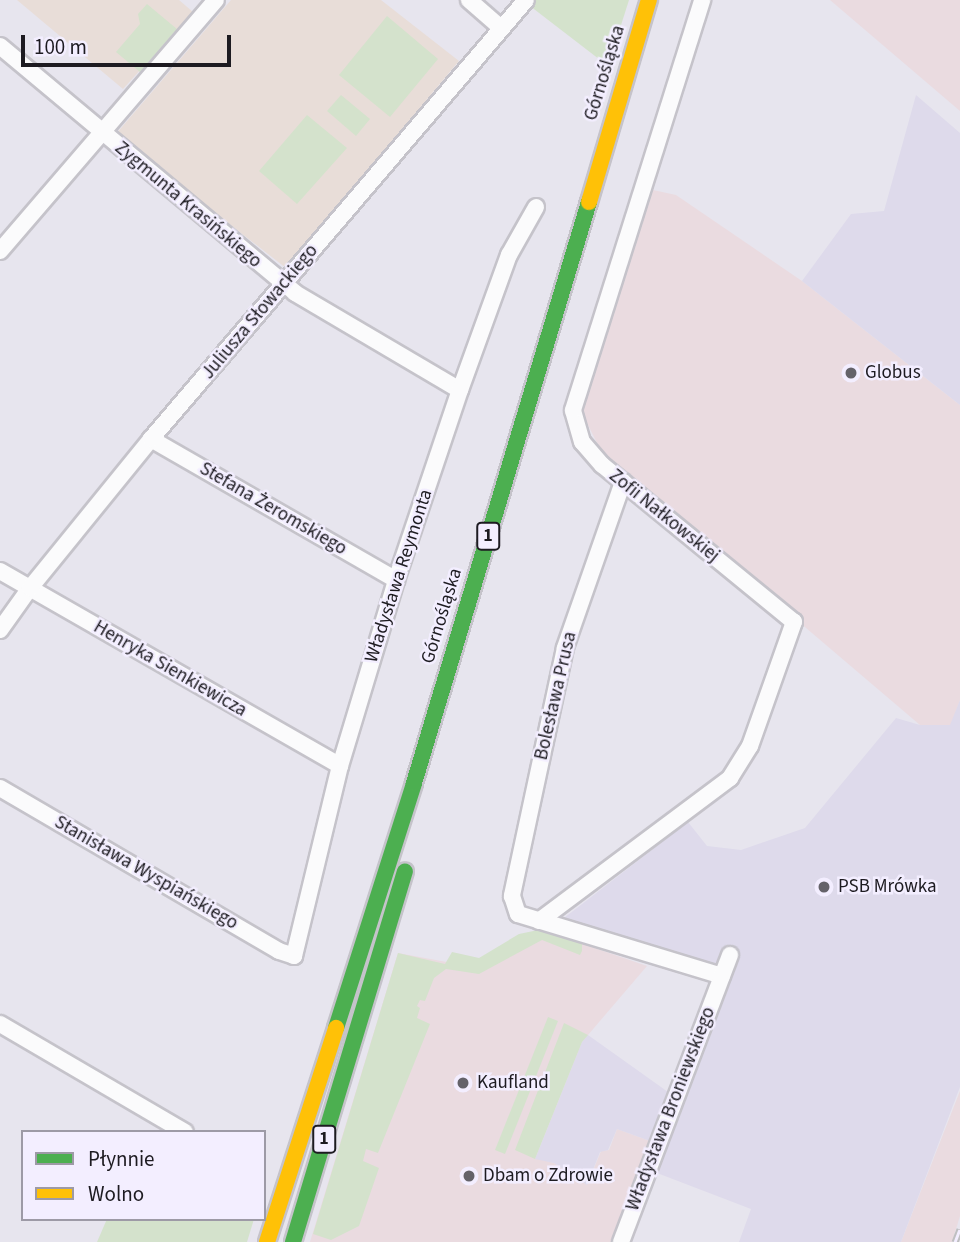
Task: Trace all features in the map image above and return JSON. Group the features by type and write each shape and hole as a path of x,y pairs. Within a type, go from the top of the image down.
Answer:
{"main road":[{"name":"Górnośląska","path":"267,1242 410,796 649,0"},
{"name":"Górnośląska","path":"495,572 611,188"},
{"name":"Górnośląska","path":"463,678 471,651"},
{"name":"1","path":"293,1242 411,850"}],"street":[{"path":"0,251 216,0"},
{"path":"469,0 501,28"},
{"name":"Juliusza Słowackiego","path":"0,630 30,588 151,439 526,0"},
{"name":"Zofii Nałkowskiej","path":"539,921 730,778 750,747 794,622 623,482 582,442 573,410 702,0"},
{"name":"Zygmunta Krasińskiego","path":"0,46 285,285 460,390"},
{"name":"Władysława Reymonta","path":"294,956 340,766 396,580 509,255 536,207"},
{"name":"Stefana Żeromskiego","path":"151,439 396,580"},
{"name":"Bolesława Prusa","path":"539,921 517,914 512,896 565,648 623,482"},
{"name":"Henryka Sienkiewicza","path":"0,571 340,766"},
{"name":"Stanisława Wyspiańskiego","path":"0,788 279,951 294,956"},
{"path":"539,921 722,976"},
{"name":"Władysława Broniewskiego","path":"621,1242 730,955"},
{"path":"0,1024 182,1130"}],"shaded area":[{"path":"17,0 179,0 193,12 123,89"},
{"path":"231,0 381,0 459,61 286,268 115,135"},
{"path":"830,0 960,0 960,111"},
{"path":"916,95 960,133 960,405 802,281 851,214 884,211"},
{"path":"653,190 676,195 802,281 960,405 960,700 951,725 920,725 603,455 582,413"},
{"path":"960,700 960,1087 901,1242 739,1242 751,1209 657,1173 733,970 564,918 688,822 707,846 741,850 805,828 896,718 920,725 950,725"},
{"path":"545,931 647,966 582,1042 535,1158 554,1163 587,1185 601,1151 609,1150 617,1129 650,1141 611,1242 310,1242 398,953 479,968"},
{"path":"588,1035 668,1092 650,1141 617,1129 608,1150 600,1152 587,1185 554,1163 535,1159 582,1042"},
{"path":"960,1091 960,1216 952,1242 901,1242"}],"green space":[{"path":"535,0 629,0 608,66 530,6"},
{"path":"147,4 177,29 140,72 116,52 140,24 138,14"},
{"path":"387,16 438,59 390,117 339,75"},
{"path":"341,95 370,119 356,136 327,111"},
{"path":"307,115 347,148 297,204 259,171"},
{"path":"543,929 582,942 580,955 542,940 479,974 446,969 434,978 425,1001 420,1000 417,1006 420,1008 417,1018 430,1024 378,1153 366,1149 363,1161 379,1168 359,1226 331,1240 313,1234 398,953 445,964 452,952 479,958 519,934"},
{"path":"548,1017 558,1021 505,1154 495,1150"},
{"path":"564,1023 588,1035 582,1042 535,1159 515,1150"},
{"path":"106,1221 253,1221 247,1242 97,1242"}],"railway":[{"path":"955,1242 960,1229"}],"traffic: fast":[{"path":"336,1028 414,783 589,202"},
{"path":"293,1242 405,872"}],"traffic: slow":[{"path":"589,202 649,0"},
{"path":"267,1242 336,1028"}],"place":[{"name":"Globus","path":"851,373"},
{"name":"PSB Mrówka","path":"824,887"},
{"name":"Kaufland","path":"463,1083"},
{"name":"Dbam o Zdrowie","path":"469,1176"}]}
